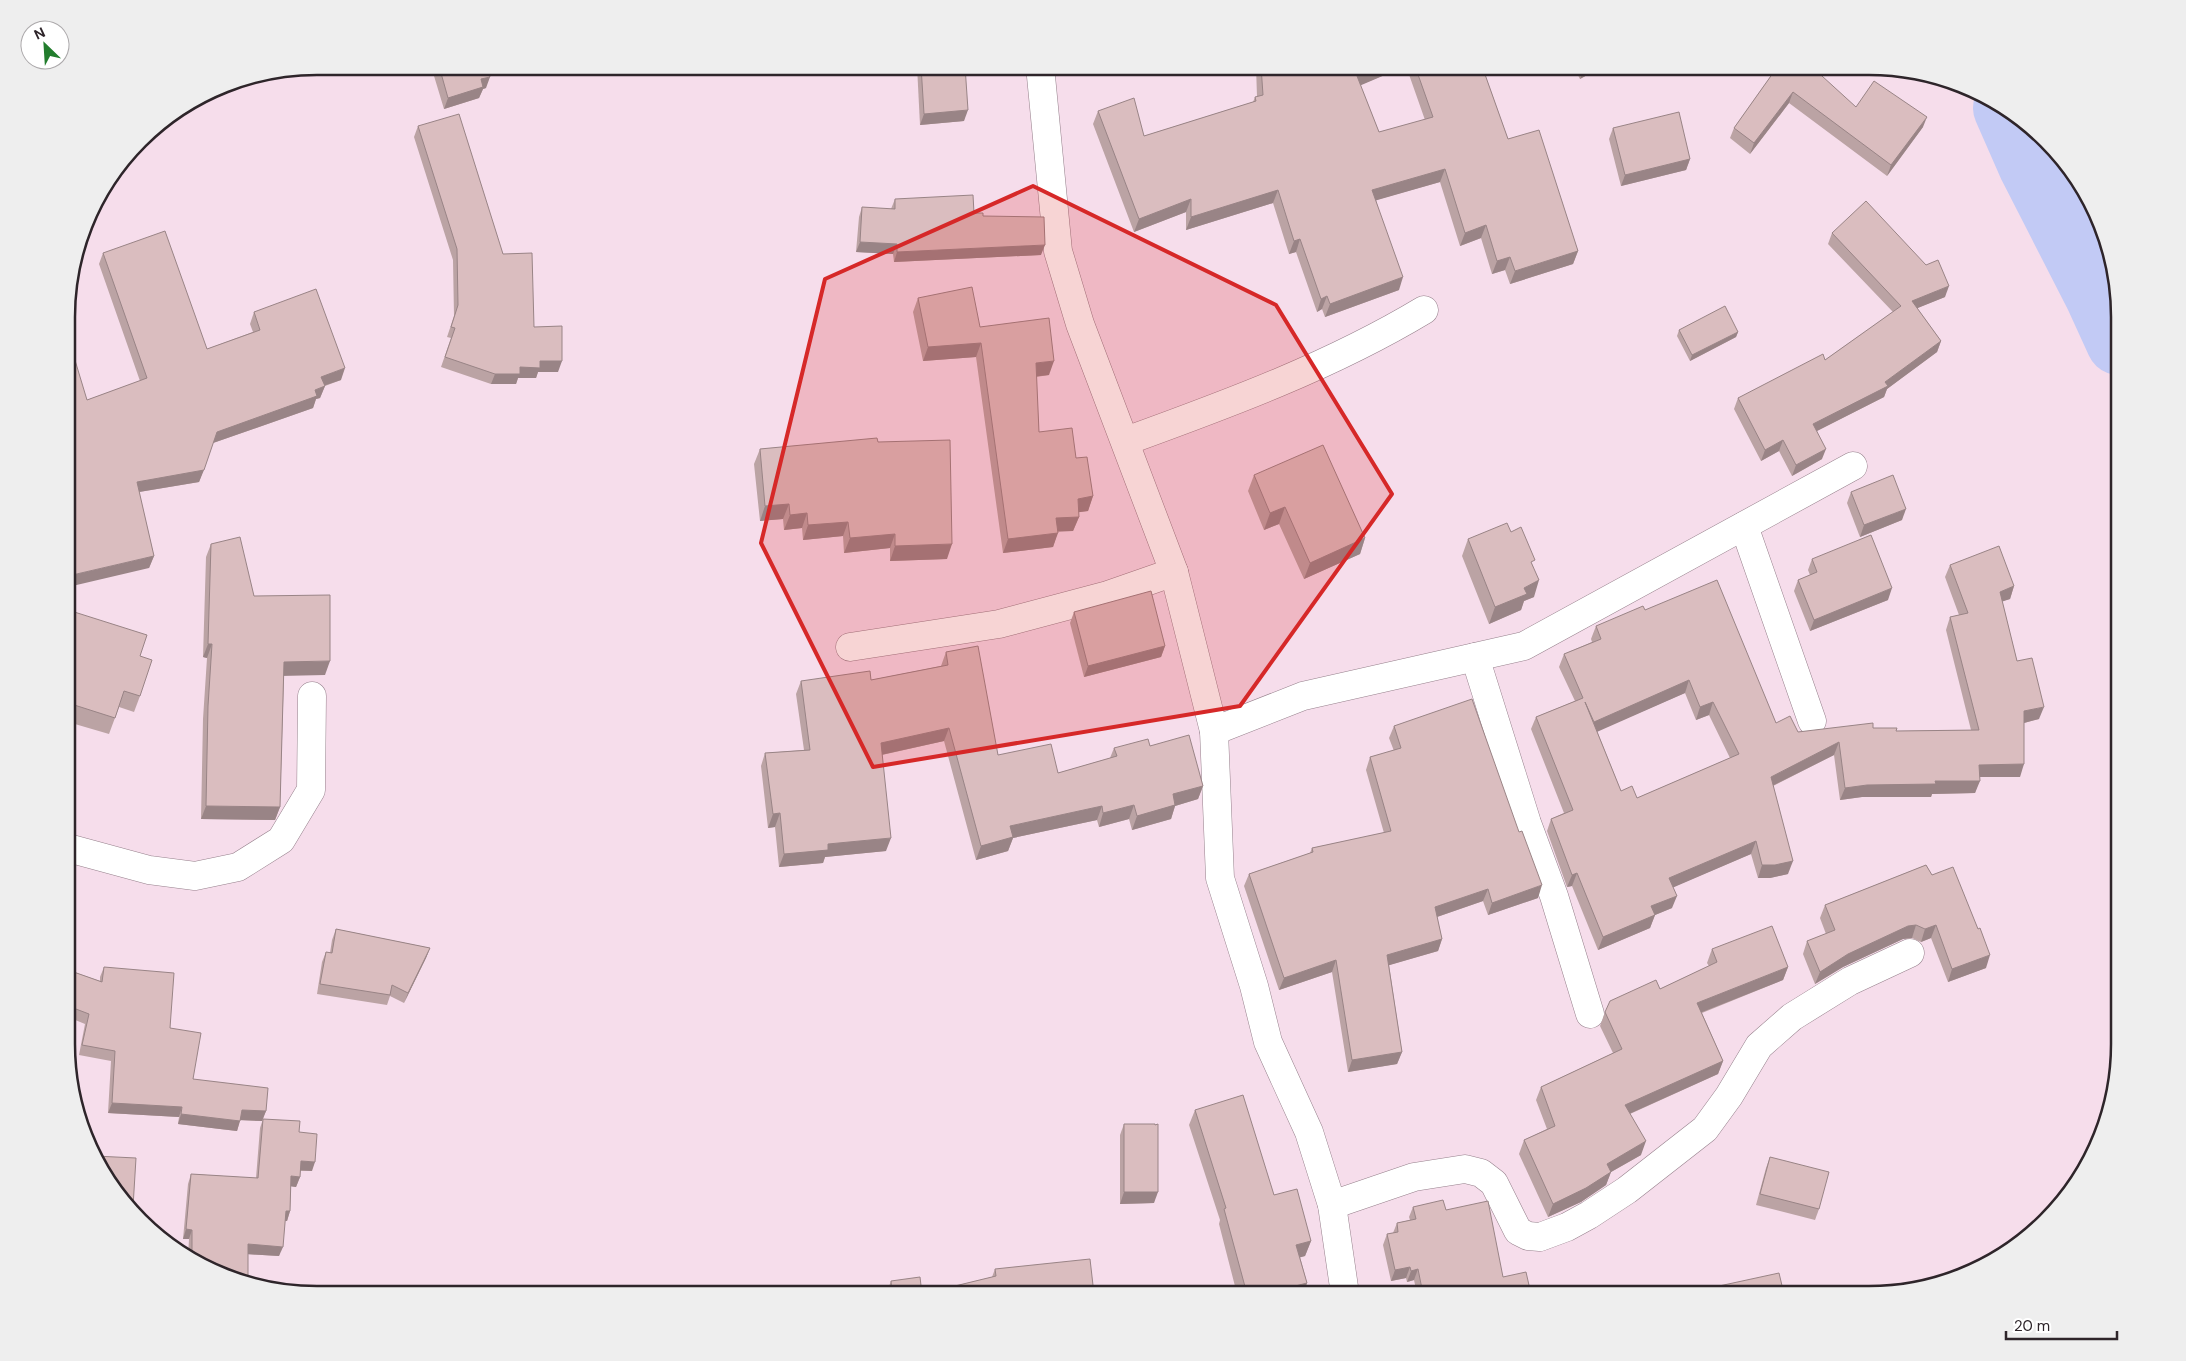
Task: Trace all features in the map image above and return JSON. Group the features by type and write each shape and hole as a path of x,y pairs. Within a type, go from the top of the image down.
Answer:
{"street":[{"path":"1041,75 1058,251 1080,324 1174,572 1214,731 1220,878 1254,986 1268,1042 1309,1132 1332,1205 1344,1286"},
{"path":"1126,442 1212,410 1313,368 1378,338 1424,310"},
{"path":"1214,731 1303,696 1524,646 1853,466"},
{"path":"1744,526 1812,721"},
{"path":"850,647 999,624 1108,595 1174,572"},
{"path":"1475,658 1527,823 1554,896 1590,1014"},
{"path":"75,850 149,870 195,876 238,867 280,840 311,790 312,696"},
{"path":"1332,1205 1414,1177 1465,1169 1481,1173 1494,1182 1518,1231 1528,1236 1540,1237 1567,1227 1627,1190 1705,1129 1729,1096 1759,1046 1792,1017 1850,981 1910,954"}],"highlighted area":[{"path":"1033,186 1276,305 1392,494 1240,706 873,767 761,543 825,279"}],"building":[{"path":"442,75 489,75 490,77 481,79 483,87 448,98"},
{"path":"922,75 966,75 968,110 924,114"},
{"path":"1262,75 1359,75 1357,76 1379,132 1433,117 1418,75 1485,75 1508,139 1539,130 1578,251 1515,271 1510,257 1497,261 1486,225 1465,233 1445,169 1372,190 1403,277 1330,304 1327,296 1321,299 1300,239 1294,241 1278,190 1191,217 1191,199 1139,219 1098,111 1134,98 1144,136 1256,101 1255,97 1263,95"},
{"path":"1772,75 1821,75 1856,107 1874,81 1927,117 1891,165 1793,92 1754,143 1734,128"},
{"path":"1679,112 1690,159 1625,175 1613,128"},
{"path":"459,114 503,254 532,253 534,327 562,326 562,361 540,361 540,368 520,367 520,374 495,374 445,357 455,328 451,327 458,305 457,249 418,126"},
{"path":"973,195 974,213 983,213 983,216 1044,217 1045,245 897,252 897,244 860,242 862,207 895,209 895,199"},
{"path":"1866,201 1926,265 1938,260 1949,286 1912,301 1941,341 1885,382 1888,386 1813,424 1826,449 1796,465 1783,440 1765,450 1738,398 1823,354 1825,360 1901,306 1832,233"},
{"path":"165,231 207,349 260,330 254,312 316,289 345,368 321,377 325,386 315,390 317,396 217,432 204,470 137,482 154,556 75,574 75,360 87,400 147,378 103,253"},
{"path":"972,287 980,327 1049,318 1054,361 1036,363 1039,432 1072,428 1076,458 1087,457 1093,496 1078,499 1079,517 1056,518 1058,533 1008,539 981,343 928,347 918,298"},
{"path":"1725,306 1738,332 1692,355 1679,330"},
{"path":"877,438 878,442 950,440 952,544 895,546 895,534 850,538 848,522 808,525 807,513 790,515 789,504 765,506 760,449"},
{"path":"1323,445 1365,538 1310,563 1285,507 1270,513 1254,475"},
{"path":"1893,475 1906,509 1864,525 1851,492"},
{"path":"1507,523 1511,532 1521,527 1535,560 1531,562 1539,580 1524,588 1527,594 1495,607 1468,539"},
{"path":"1871,535 1892,588 1814,620 1798,580 1817,572 1812,559"},
{"path":"240,537 254,596 330,595 330,661 284,662 280,807 206,806 208,706 212,644 208,644 211,544"},
{"path":"1999,546 2014,586 2000,592 2017,661 2032,658 2044,707 2024,711 2024,764 1979,765 1980,781 1935,781 1936,784 1867,785 1845,788 1839,742 1771,777 1793,861 1775,865 1762,865 1756,841 1669,878 1677,896 1651,906 1655,915 1603,937 1577,873 1572,875 1551,819 1573,810 1536,717 1583,698 1564,654 1601,639 1596,626 1643,606 1645,610 1717,580 1776,723 1790,716 1798,732 1873,723 1873,728 1897,728 1896,731 1979,730 1950,617 1968,613 1950,565","holes":["1689,680 1700,707 1713,702 1739,754 1637,798 1632,786 1621,791 1585,702 1594,722"]},
{"path":"1151,591 1165,646 1088,666 1074,612"},
{"path":"75,612 147,635 140,656 152,660 140,696 124,691 115,718 75,705"},
{"path":"978,646 998,755 1051,744 1058,773 1117,756 1114,748 1148,739 1150,746 1189,735 1203,786 1173,794 1175,805 1137,816 1134,805 1103,813 1102,806 1010,826 1013,837 981,846 949,728 881,743 891,838 828,844 828,850 784,854 780,813 773,814 765,753 810,750 801,681 870,671 871,680 948,665 946,652"},
{"path":"1472,699 1519,832 1522,831 1542,885 1492,903 1488,889 1435,907 1442,939 1387,955 1402,1052 1352,1060 1336,960 1284,978 1249,874 1313,852 1312,848 1391,831 1370,757 1401,748 1394,726"},
{"path":"1926,865 1932,875 1953,867 1990,955 1952,969 1936,925 1925,929 1916,925 1908,926 1848,954 1820,972 1807,941 1835,930 1825,905"},
{"path":"1772,926 1788,967 1697,1003 1723,1061 1625,1105 1646,1141 1607,1164 1611,1172 1586,1188 1553,1204 1524,1140 1555,1126 1541,1087 1622,1049 1605,1012 1610,1001 1656,980 1660,989 1717,962 1712,949"},
{"path":"336,929 430,948 408,993 392,985 390,995 320,984 326,952 332,953"},
{"path":"104,967 174,973 170,1028 201,1033 193,1079 268,1088 266,1111 242,1110 240,1121 181,1114 182,1107 112,1103 115,1051 82,1045 89,1014 75,1009 75,972 102,982"},
{"path":"1243,1095 1274,1195 1297,1189 1311,1241 1296,1245 1307,1283 1295,1286 1245,1286 1224,1209 1226,1208 1195,1110"},
{"path":"263,1119 300,1121 299,1132 317,1134 315,1162 301,1161 300,1177 291,1176 290,1211 286,1211 283,1247 248,1244 248,1276 225,1268 192,1251 192,1230 186,1229 191,1174 258,1178"},
{"path":"1124,1124 1158,1124 1158,1192 1124,1192"},
{"path":"103,1156 136,1158 133,1201"},
{"path":"1770,1157 1829,1172 1819,1209 1760,1194"},
{"path":"1443,1200 1446,1210 1488,1201 1503,1277 1526,1272 1529,1286 1421,1286 1418,1269 1411,1271 1410,1267 1395,1270 1387,1234 1398,1232 1397,1223 1416,1219 1413,1207"},
{"path":"1090,1259 1093,1286 955,1286 996,1276 995,1269"},
{"path":"1779,1273 1782,1286 1719,1286"},
{"path":"920,1277 921,1286 891,1286 891,1281"}],"waterway":[{"path":"2012,122 2031,165 2111,324"}]}
